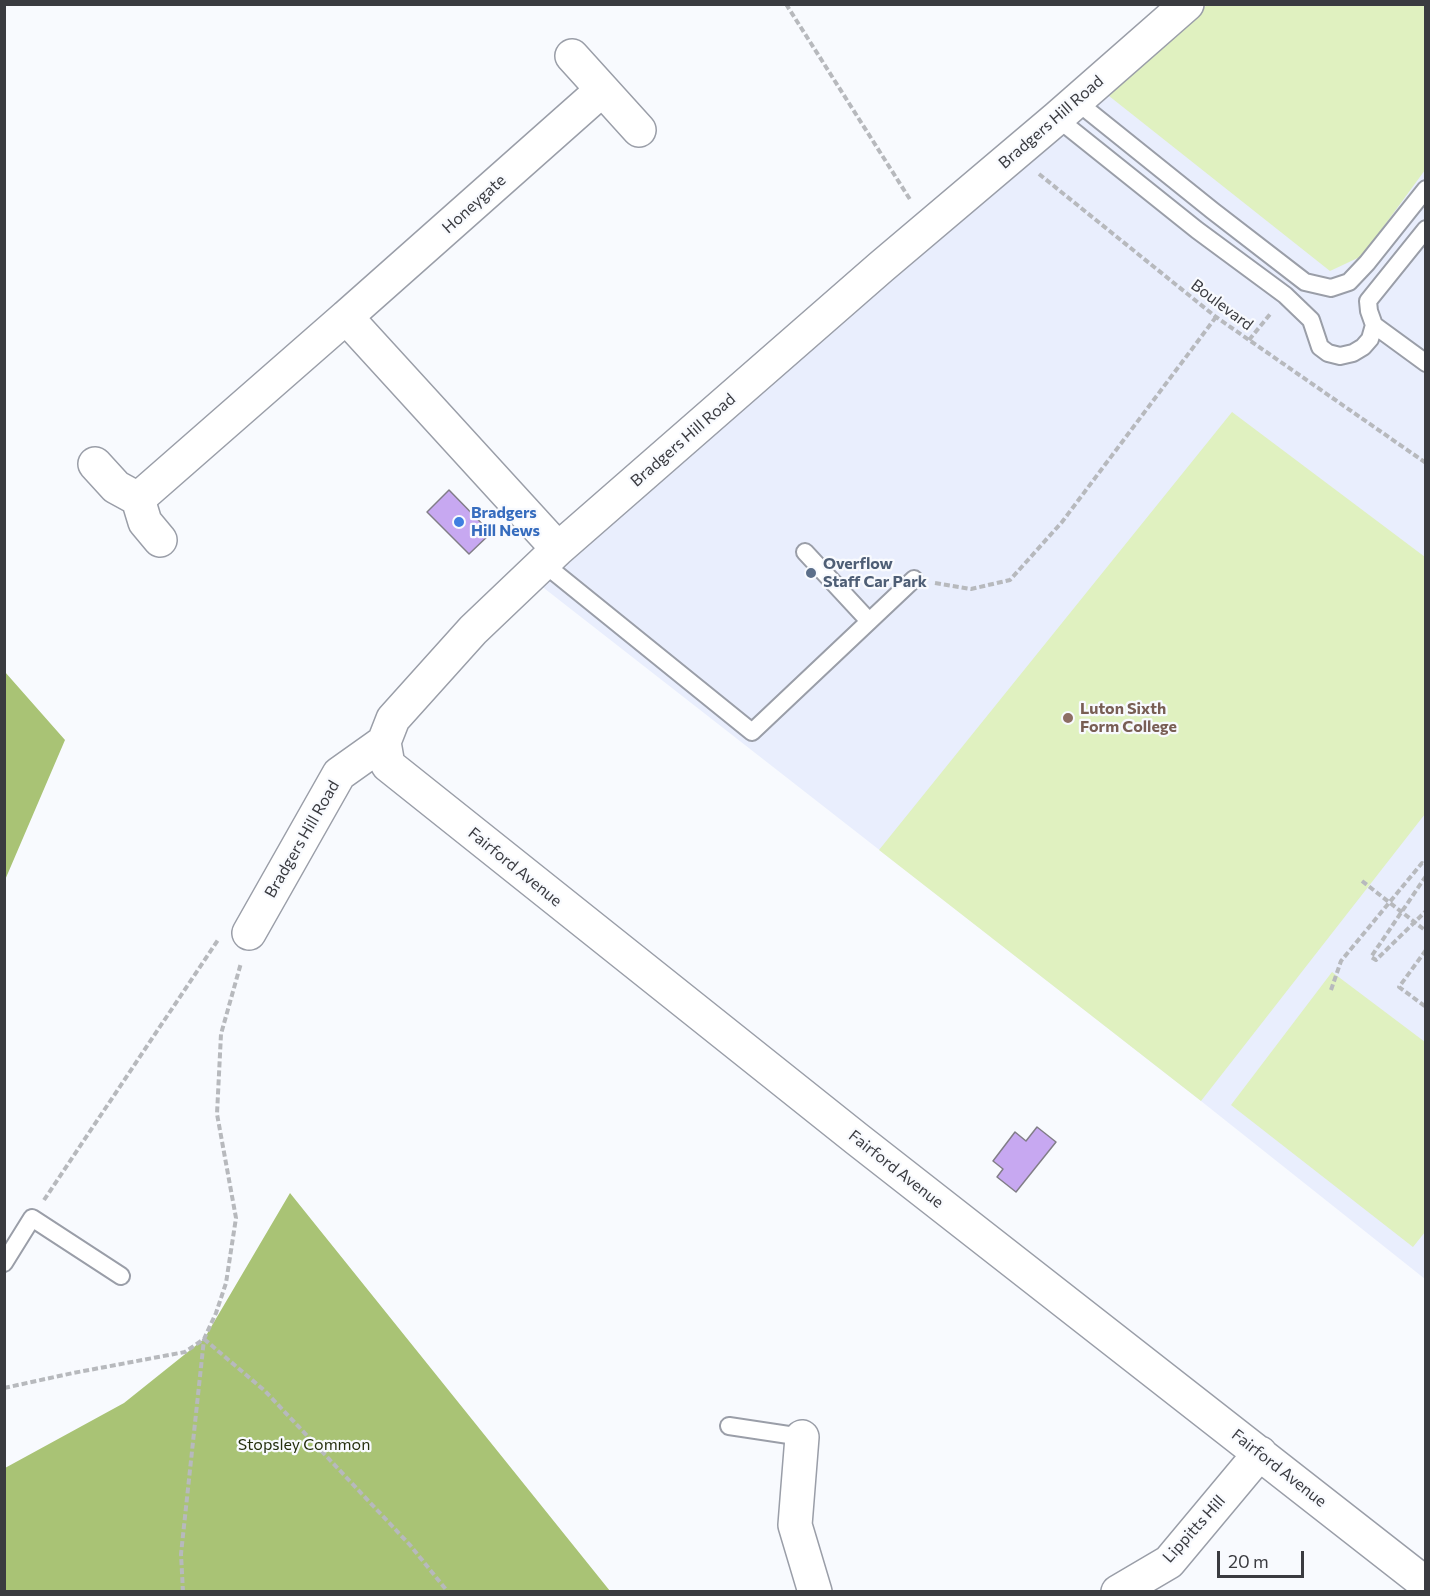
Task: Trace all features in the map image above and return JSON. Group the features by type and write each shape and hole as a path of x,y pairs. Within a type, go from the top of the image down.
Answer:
{"street":[{"name":"Bradgers Hill Road","path":"235,935 339,774 384,742 393,719 473,630 551,556 1187,4"},
{"path":"572,56 639,130"},
{"name":"Honeygate","path":"138,499 602,90"},
{"path":"346,317 551,556"},
{"path":"95,464 116,487 138,499 145,522 160,540"},
{"name":"Fairford Avenue","path":"384,742 388,765 866,1146 1425,1584"},
{"path":"802,1437 795,1525 815,1592"},
{"name":"Lippitts Hill","path":"1118,1592 1169,1562 1260,1453"}],"lane":[{"path":"1067,110 1213,211 1305,282 1331,288 1349,282 1367,263 1425,189"},
{"path":"1067,110 1197,230 1285,296 1311,320 1320,347 1328,353 1341,356 1362,347 1370,339 1374,325 1368,301 1425,230"},
{"path":"1374,325 1425,363"},
{"path":"805,552 869,621"},
{"path":"551,556 752,732 914,579"},
{"path":"4,1263 32,1218 121,1276"},
{"path":"729,1426 802,1437"}],"path":[{"path":"786,4 928,227"},
{"name":"Boulevard","path":"1014,154 1216,317 1425,463"},
{"path":"1249,340 1271,313"},
{"path":"914,579 971,589 1010,580 1062,522 1216,317"},
{"path":"1331,990 1341,961 1422,863 1425,865"},
{"path":"1425,876 1371,957 1376,960 1425,911"},
{"path":"1362,881 1425,931"},
{"path":"32,1218 235,935"},
{"path":"183,1592 181,1554 204,1339 226,1283 236,1218 217,1114 221,1034 235,935"},
{"path":"1425,951 1399,987 1425,1006"},
{"path":"4,1388 185,1352 204,1339"},
{"path":"204,1339 266,1391 410,1545 448,1592"}],"shaded area":[{"name":"Luton Sixth Form College","path":"1207,5 1425,5 1425,1279 1201,1101 540,585"}],"green space":[{"path":"1207,5 1425,5 1425,170 1362,256 1330,271 1104,92"},
{"path":"1232,412 1425,557 1425,814 1201,1101 879,850"},
{"path":"5,672 65,740 5,880"},
{"path":"1332,972 1425,1042 1425,1232 1413,1247 1231,1105"},
{"name":"Stopsley Common","path":"290,1193 610,1591 5,1591 5,1468 124,1403 204,1339"}],"building":[{"name":"Bradgers Hill News","path":"449,490 491,533 469,554 427,512"},
{"path":"1037,1127 1056,1142 1016,1192 997,1177 1003,1169 993,1161 1015,1132 1026,1141"}],"place":[{"name":"Bradgers Hill News","path":"459,522"},
{"name":"Overflow Staff Car Park","path":"811,573"},
{"name":"Luton Sixth Form College","path":"1068,718"}]}
